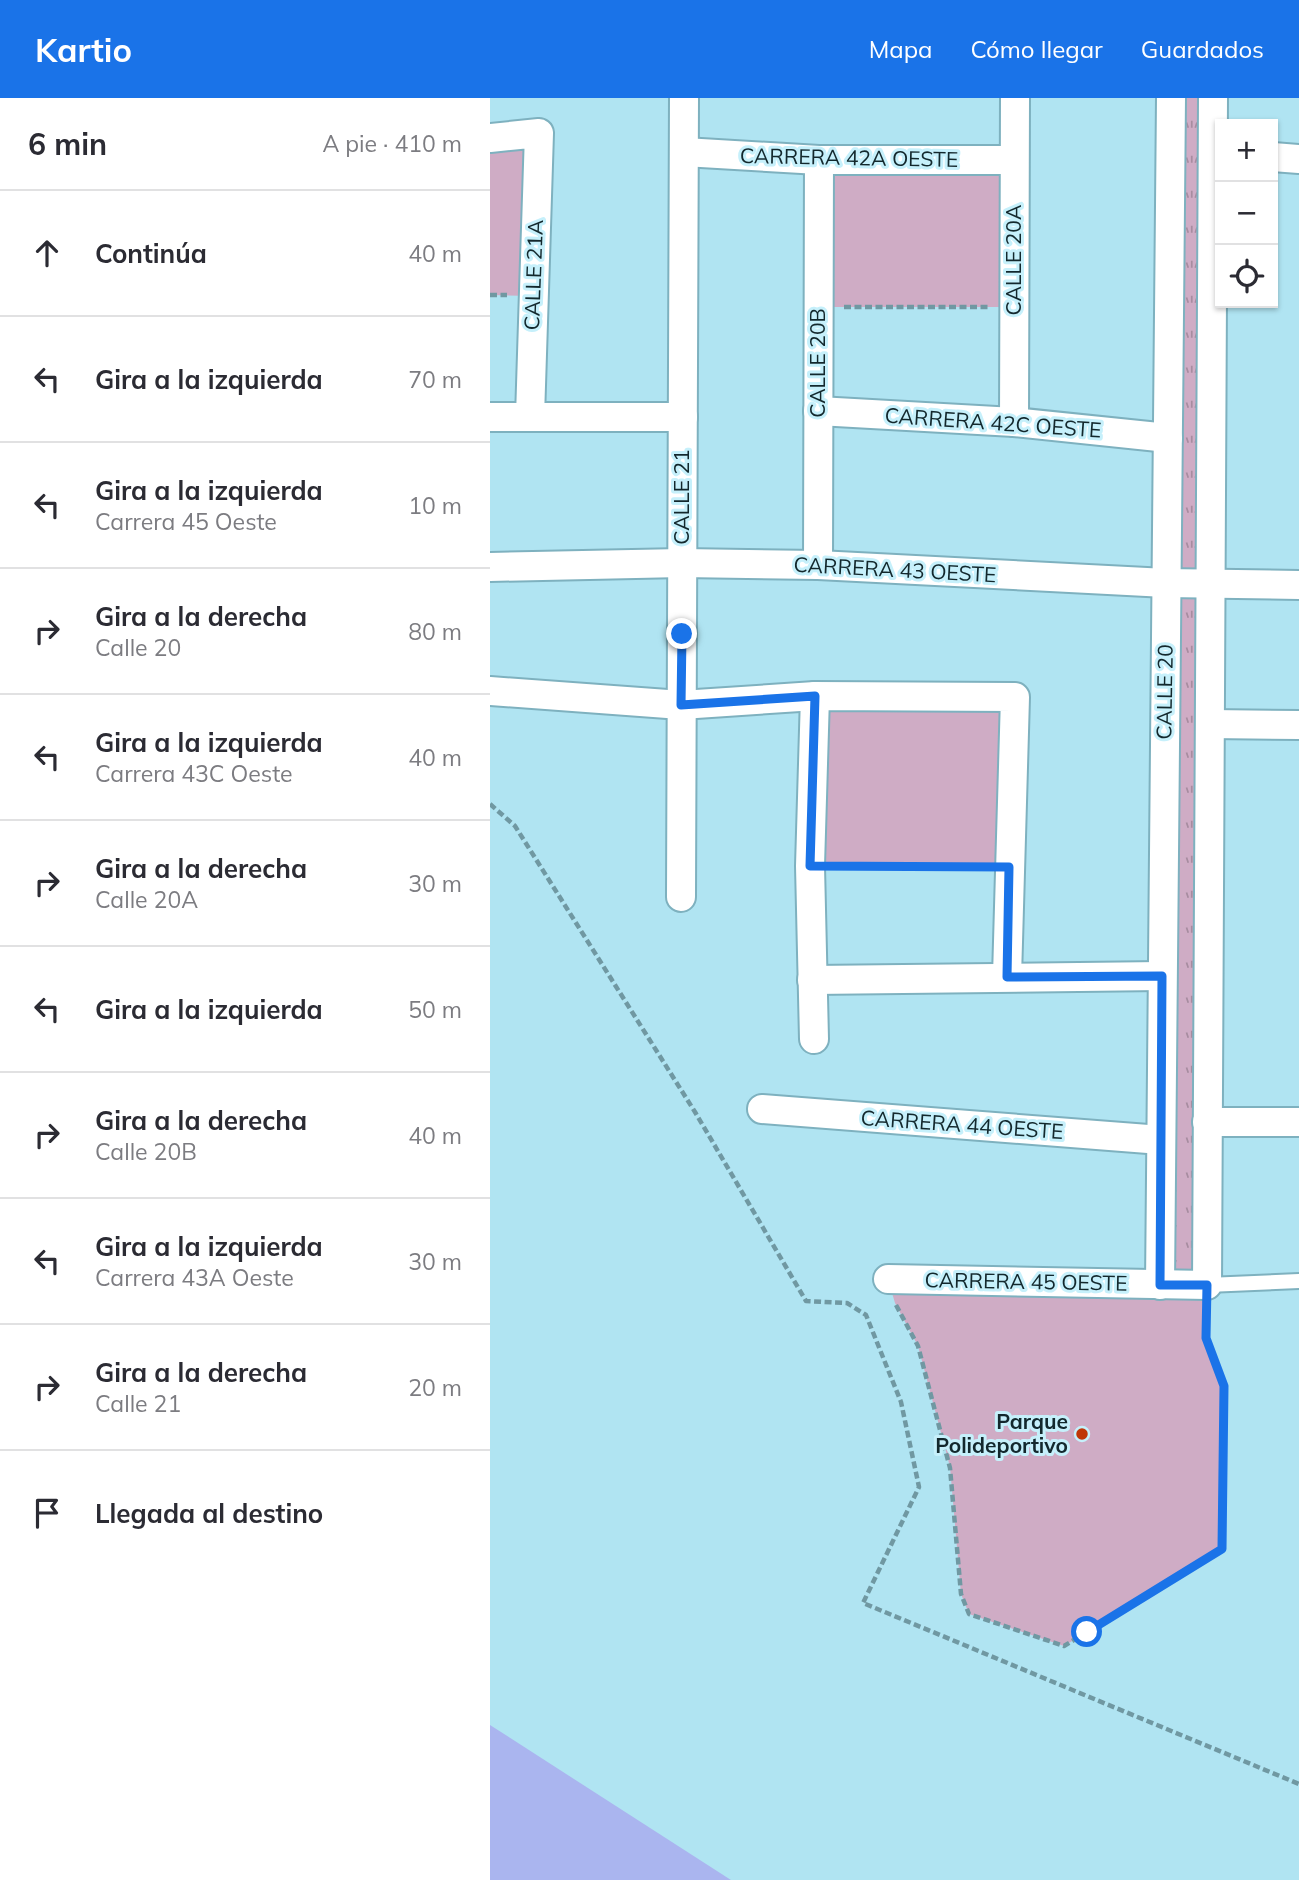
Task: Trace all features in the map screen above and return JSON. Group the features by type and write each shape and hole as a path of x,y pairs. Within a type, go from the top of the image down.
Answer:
{"street":[{"name":"CALLE 21","path":"681,897 684,98"},
{"name":"CALLE 20A","path":"1014,422 1015,98"},
{"name":"CALLE 20","path":"1160,1285 1171,98"},
{"path":"1213,98 1215,126"},
{"name":"CALLE 21A","path":"490,138 539,133 530,417"},
{"name":"CARRERA 42A OESTE","path":"684,152 819,160 1014,160"},
{"path":"1278,157 1299,159"},
{"name":"CALLE 20B","path":"818,565 819,160"},
{"path":"1207,1285 1211,584 1217,182"},
{"name":"CARRERA 42C OESTE","path":"818,411 1014,422 1168,438"},
{"path":"490,416 683,417"},
{"name":"CARRERA 43 OESTE","path":"490,567 682,563 818,565 1166,583 1299,585"},
{"path":"490,691 681,705 815,696 1015,697 1007,977"},
{"path":"814,1039 810,866 815,696"},
{"path":"1210,724 1299,725"},
{"path":"812,980 1162,976"},
{"name":"CARRERA 44 OESTE","path":"762,1109 1161,1140"},
{"path":"1208,1122 1299,1122"},
{"name":"CARRERA 45 OESTE","path":"888,1279 1207,1285"}],"lane":[{"path":"1207,1285 1299,1281"}],"path":[{"path":"818,307 1014,307"},
{"path":"490,804 515,826 695,1112 806,1301 847,1303 866,1315 901,1402 919,1487 863,1603 1299,1784"},
{"path":"810,866 1009,867"},
{"path":"888,1279 895,1303 918,1346 950,1468 961,1594 969,1614 1064,1646 1222,1549 1224,1386 1206,1338 1207,1285"}],"green space":[{"path":"1171,98 1213,98 1207,1285 1160,1285"},
{"path":"539,133 533,296 490,295 490,138"},
{"path":"819,160 1014,160 1014,307 818,307"},
{"path":"815,696 1015,697 1009,867 810,866"},
{"name":"Parque Polideportivo","path":"888,1279 1207,1285 1206,1337 1224,1386 1222,1549 1064,1646 969,1614 961,1594 950,1467 918,1346 895,1303"}],"water":[{"path":"490,1725 731,1880 490,1880"}],"place":[{"name":"Parque Polideportivo","path":"1082,1434"}],"route":[{"path":"682,634 681,705 815,696 810,866 1009,867 1007,977 1162,976 1160,1285 1207,1285 1206,1338 1224,1386 1222,1549 1087,1632"}]}
